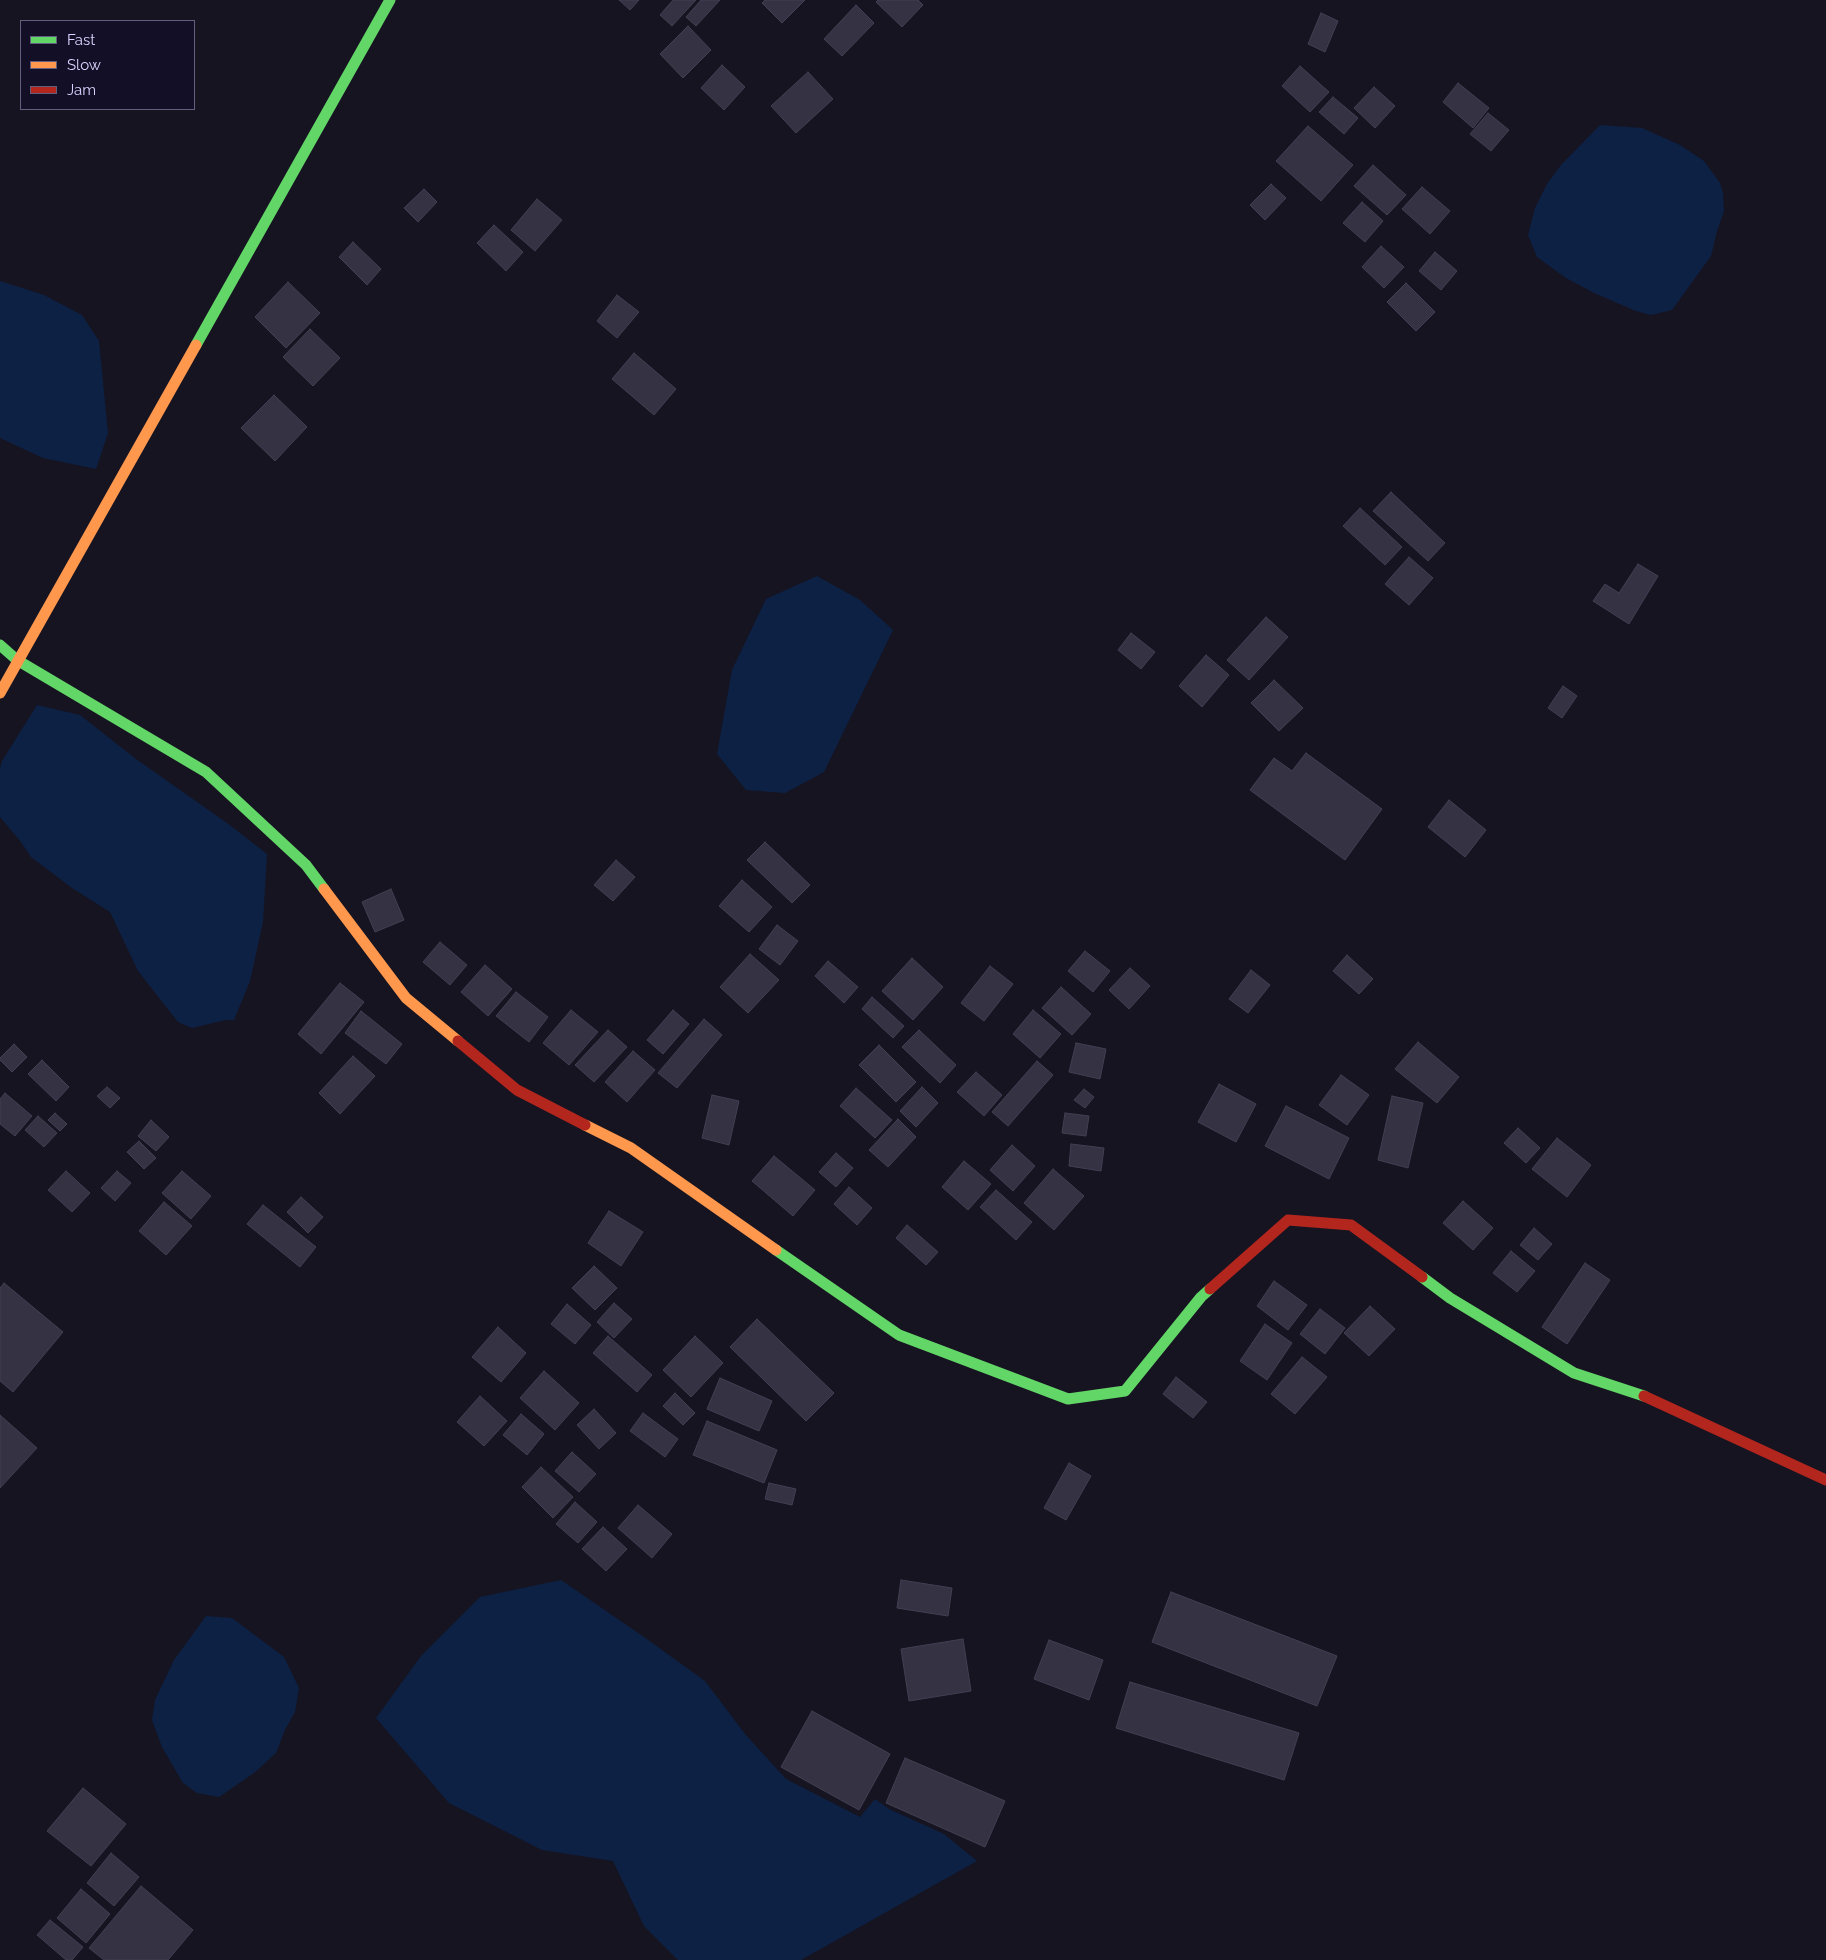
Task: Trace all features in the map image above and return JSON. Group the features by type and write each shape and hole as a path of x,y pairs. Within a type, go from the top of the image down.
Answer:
{"street":[{"path":"0,693 390,0"},
{"path":"0,645 17,660 206,772 306,865 406,998 518,1090 632,1148 899,1335 1068,1399 1125,1391 1201,1298 1288,1220 1351,1226 1450,1298 1574,1373 1636,1392 1826,1480"}],"water":[{"path":"1600,125 1642,128 1680,145 1704,161 1720,183 1723,193 1724,211 1711,256 1672,310 1651,315 1636,311 1594,293 1566,278 1537,257 1528,235 1535,208 1547,184 1561,165"},
{"path":"0,281 44,295 82,315 99,341 108,433 96,469 43,458 0,438"},
{"path":"817,576 860,600 893,630 824,772 785,793 746,790 717,754 732,670 766,599"},
{"path":"37,705 80,715 136,759 227,823 267,854 263,922 250,981 234,1020 192,1028 178,1022 138,971 110,912 72,888 31,857 0,817 0,769 2,761"},
{"path":"561,1580 705,1681 745,1734 786,1779 860,1817 875,1799 889,1809 944,1834 977,1861 801,1960 678,1960 644,1926 613,1861 542,1850 449,1803 376,1718 421,1656 480,1597"},
{"path":"206,1616 232,1618 284,1657 299,1688 295,1712 285,1730 276,1753 254,1773 219,1797 197,1793 183,1783 162,1747 152,1720 155,1700 174,1660"}],"building":[{"path":"619,0 639,0 630,10"},
{"path":"673,0 696,0 672,26 660,15"},
{"path":"701,0 720,0 696,26 686,17"},
{"path":"765,0 805,0 782,23 762,3"},
{"path":"878,0 918,0 923,5 902,27 876,2"},
{"path":"856,5 874,23 842,56 824,39"},
{"path":"1321,13 1338,21 1325,52 1308,44"},
{"path":"688,26 711,50 683,78 660,54"},
{"path":"722,65 745,87 724,110 701,88"},
{"path":"1300,66 1329,92 1310,112 1282,86"},
{"path":"808,72 833,99 796,133 771,106"},
{"path":"1458,83 1489,108 1473,128 1443,102"},
{"path":"1374,87 1395,106 1375,128 1354,108"},
{"path":"1333,97 1358,118 1344,134 1319,112"},
{"path":"1488,113 1509,130 1491,151 1470,134"},
{"path":"1308,126 1353,165 1321,201 1276,161"},
{"path":"1373,165 1406,195 1387,215 1354,186"},
{"path":"1271,184 1286,198 1265,220 1250,205"},
{"path":"1422,187 1450,211 1430,234 1402,209"},
{"path":"424,189 437,202 418,222 404,208"},
{"path":"537,199 562,220 535,251 511,230"},
{"path":"1362,202 1383,221 1365,242 1343,223"},
{"path":"494,225 523,252 506,271 477,243"},
{"path":"353,242 381,269 367,285 339,257"},
{"path":"1381,246 1404,267 1384,288 1362,267"},
{"path":"1435,252 1457,271 1441,290 1419,271"},
{"path":"288,282 320,313 286,348 255,317"},
{"path":"1406,283 1435,312 1416,331 1387,302"},
{"path":"617,295 639,312 617,338 597,321"},
{"path":"310,329 340,358 313,386 283,357"},
{"path":"634,353 676,389 654,415 612,379"},
{"path":"274,395 307,427 275,461 241,428"},
{"path":"1391,492 1445,543 1428,561 1373,511"},
{"path":"1360,508 1402,547 1385,565 1343,526"},
{"path":"1409,557 1433,578 1409,605 1385,584"},
{"path":"1638,564 1658,576 1629,624 1593,601 1605,584 1619,593"},
{"path":"1266,617 1288,637 1249,680 1227,660"},
{"path":"1131,633 1155,652 1141,669 1118,650"},
{"path":"1206,655 1229,675 1202,707 1179,686"},
{"path":"1274,680 1303,708 1279,731 1251,703"},
{"path":"1563,686 1577,696 1562,718 1548,708"},
{"path":"1306,753 1382,809 1345,860 1250,790 1274,758 1292,771"},
{"path":"1449,800 1486,830 1465,857 1428,827"},
{"path":"765,842 810,885 792,903 747,860"},
{"path":"616,860 635,877 613,901 594,885"},
{"path":"742,880 772,907 749,932 719,906"},
{"path":"391,889 404,920 375,932 362,902"},
{"path":"777,925 798,941 780,965 759,949"},
{"path":"440,942 467,965 450,985 423,962"},
{"path":"1085,951 1110,971 1093,992 1068,971"},
{"path":"750,954 779,980 748,1013 720,987"},
{"path":"1347,955 1373,979 1359,994 1333,971"},
{"path":"912,958 943,987 913,1020 882,991"},
{"path":"828,961 858,987 844,1003 815,976"},
{"path":"485,965 512,989 488,1016 461,992"},
{"path":"990,966 1013,984 984,1021 961,1003"},
{"path":"1130,968 1150,986 1129,1009 1109,990"},
{"path":"1251,970 1270,985 1248,1013 1229,999"},
{"path":"340,983 364,1002 321,1054 298,1034"},
{"path":"1061,987 1091,1014 1072,1035 1042,1008"},
{"path":"516,992 548,1017 529,1042 496,1016"},
{"path":"872,997 904,1026 893,1038 862,1009"},
{"path":"571,1010 598,1032 569,1065 543,1043"},
{"path":"673,1010 689,1024 663,1054 647,1040"},
{"path":"1033,1010 1061,1034 1040,1058 1013,1034"},
{"path":"361,1011 402,1044 386,1064 345,1033"},
{"path":"704,1019 722,1035 677,1088 658,1073"},
{"path":"608,1030 627,1047 594,1082 575,1065"},
{"path":"919,1030 956,1065 940,1083 902,1047"},
{"path":"1418,1042 1459,1077 1437,1103 1395,1069"},
{"path":"1076,1043 1106,1049 1100,1079 1069,1072"},
{"path":"14,1044 27,1057 12,1072 0,1058"},
{"path":"879,1045 916,1082 896,1102 859,1065"},
{"path":"633,1051 655,1070 627,1102 605,1082"},
{"path":"353,1056 375,1076 340,1114 319,1093"},
{"path":"42,1060 69,1087 56,1101 28,1074"},
{"path":"1037,1061 1053,1075 1008,1126 992,1112"},
{"path":"976,1072 1002,1095 984,1116 957,1092"},
{"path":"1341,1075 1369,1095 1347,1125 1319,1105"},
{"path":"1219,1084 1256,1104 1236,1142 1198,1122"},
{"path":"107,1087 120,1098 110,1108 97,1096"},
{"path":"922,1087 938,1103 916,1127 900,1111"},
{"path":"856,1088 892,1120 875,1138 840,1106"},
{"path":"1084,1089 1094,1097 1085,1108 1074,1100"},
{"path":"5,1093 32,1116 15,1136 0,1124 0,1099"},
{"path":"712,1095 739,1101 729,1145 702,1138"},
{"path":"1392,1096 1423,1103 1408,1168 1378,1160"},
{"path":"1286,1106 1349,1138 1329,1179 1265,1146"},
{"path":"55,1113 67,1124 60,1131 48,1120"},
{"path":"1065,1113 1089,1116 1086,1136 1062,1133"},
{"path":"38,1116 57,1133 44,1147 25,1130"},
{"path":"898,1119 916,1137 888,1167 869,1150"},
{"path":"151,1120 169,1137 156,1151 138,1136"},
{"path":"1518,1128 1540,1148 1526,1163 1504,1143"},
{"path":"1557,1138 1591,1165 1567,1197 1532,1169"},
{"path":"139,1141 156,1158 144,1169 127,1152"},
{"path":"1071,1144 1104,1148 1101,1171 1069,1166"},
{"path":"1012,1145 1035,1166 1013,1191 990,1170"},
{"path":"836,1153 853,1168 836,1187 819,1172"},
{"path":"774,1156 815,1190 793,1216 752,1181"},
{"path":"964,1161 991,1184 968,1210 942,1187"},
{"path":"1053,1169 1084,1196 1054,1230 1024,1203"},
{"path":"66,1171 90,1193 72,1212 48,1190"},
{"path":"117,1171 131,1183 115,1201 101,1188"},
{"path":"182,1171 211,1196 191,1219 162,1193"},
{"path":"849,1187 872,1208 857,1225 834,1204"},
{"path":"996,1190 1032,1222 1016,1240 980,1207"},
{"path":"301,1197 323,1217 308,1233 287,1212"},
{"path":"1463,1201 1493,1228 1473,1250 1443,1223"},
{"path":"164,1202 192,1226 166,1255 139,1231"},
{"path":"263,1205 316,1247 300,1267 247,1224"},
{"path":"609,1211 643,1232 621,1266 588,1243"},
{"path":"907,1225 938,1252 926,1265 896,1238"},
{"path":"1534,1228 1552,1244 1538,1260 1520,1245"},
{"path":"1511,1251 1535,1271 1517,1292 1493,1273"},
{"path":"1585,1263 1610,1280 1567,1344 1542,1327"},
{"path":"594,1266 617,1288 595,1310 572,1288"},
{"path":"1274,1281 1307,1305 1288,1330 1257,1306"},
{"path":"4,1283 63,1332 13,1392 0,1381 0,1288"},
{"path":"614,1303 632,1319 614,1338 597,1322"},
{"path":"567,1304 591,1325 575,1344 551,1324"},
{"path":"1370,1306 1395,1329 1369,1356 1344,1333"},
{"path":"1320,1309 1345,1328 1325,1354 1300,1334"},
{"path":"757,1319 834,1393 806,1421 730,1347"},
{"path":"1265,1324 1292,1343 1267,1380 1240,1361"},
{"path":"498,1327 526,1353 501,1382 472,1357"},
{"path":"608,1336 652,1375 637,1392 593,1353"},
{"path":"695,1336 723,1363 691,1397 663,1370"},
{"path":"1302,1357 1327,1377 1295,1414 1271,1394"},
{"path":"544,1371 579,1403 555,1430 520,1398"},
{"path":"1176,1377 1207,1402 1193,1418 1163,1394"},
{"path":"720,1378 772,1401 759,1431 707,1409"},
{"path":"675,1393 695,1413 683,1425 663,1406"},
{"path":"480,1396 507,1421 484,1446 457,1422"},
{"path":"594,1409 616,1433 599,1449 577,1425"},
{"path":"643,1413 678,1439 665,1457 630,1431"},
{"path":"521,1414 544,1434 527,1455 503,1435"},
{"path":"0,1415 37,1448 0,1488"},
{"path":"707,1421 777,1450 764,1483 693,1455"},
{"path":"572,1452 596,1474 579,1492 555,1471"},
{"path":"1069,1463 1091,1476 1066,1520 1044,1508"},
{"path":"541,1467 573,1497 553,1518 522,1487"},
{"path":"769,1483 796,1489 792,1505 765,1499"},
{"path":"575,1502 597,1522 578,1543 556,1524"},
{"path":"638,1505 672,1534 652,1558 618,1528"},
{"path":"603,1527 627,1549 606,1571 582,1549"},
{"path":"901,1580 952,1588 948,1616 897,1608"},
{"path":"1171,1592 1337,1656 1317,1706 1152,1642"},
{"path":"963,1639 971,1691 909,1701 901,1649"},
{"path":"1049,1640 1103,1660 1089,1700 1034,1679"},
{"path":"1130,1682 1299,1733 1284,1780 1116,1728"},
{"path":"812,1711 890,1754 859,1810 781,1767"},
{"path":"905,1758 1005,1801 985,1847 886,1803"},
{"path":"83,1788 126,1824 91,1866 47,1831"},
{"path":"111,1853 139,1877 114,1906 87,1883"},
{"path":"141,1886 193,1930 168,1960 104,1960 89,1948"},
{"path":"81,1889 110,1914 86,1943 57,1918"},
{"path":"50,1920 83,1947 72,1960 66,1960 37,1935"}],"traffic: fast":[{"path":"196,345 390,0"},
{"path":"0,645 17,660 206,772 306,865 324,889"},
{"path":"776,1250 899,1335 1068,1399 1125,1391 1201,1297 1210,1289"},
{"path":"1422,1277 1450,1298 1574,1373 1644,1396"}],"traffic: slow":[{"path":"0,693 196,345"},
{"path":"324,889 406,998 458,1041"},
{"path":"585,1125 631,1148 776,1250"}],"traffic: jam":[{"path":"458,1041 517,1090 585,1125"},
{"path":"1210,1289 1288,1220 1351,1225 1422,1277"},
{"path":"1644,1396 1826,1480"}]}
